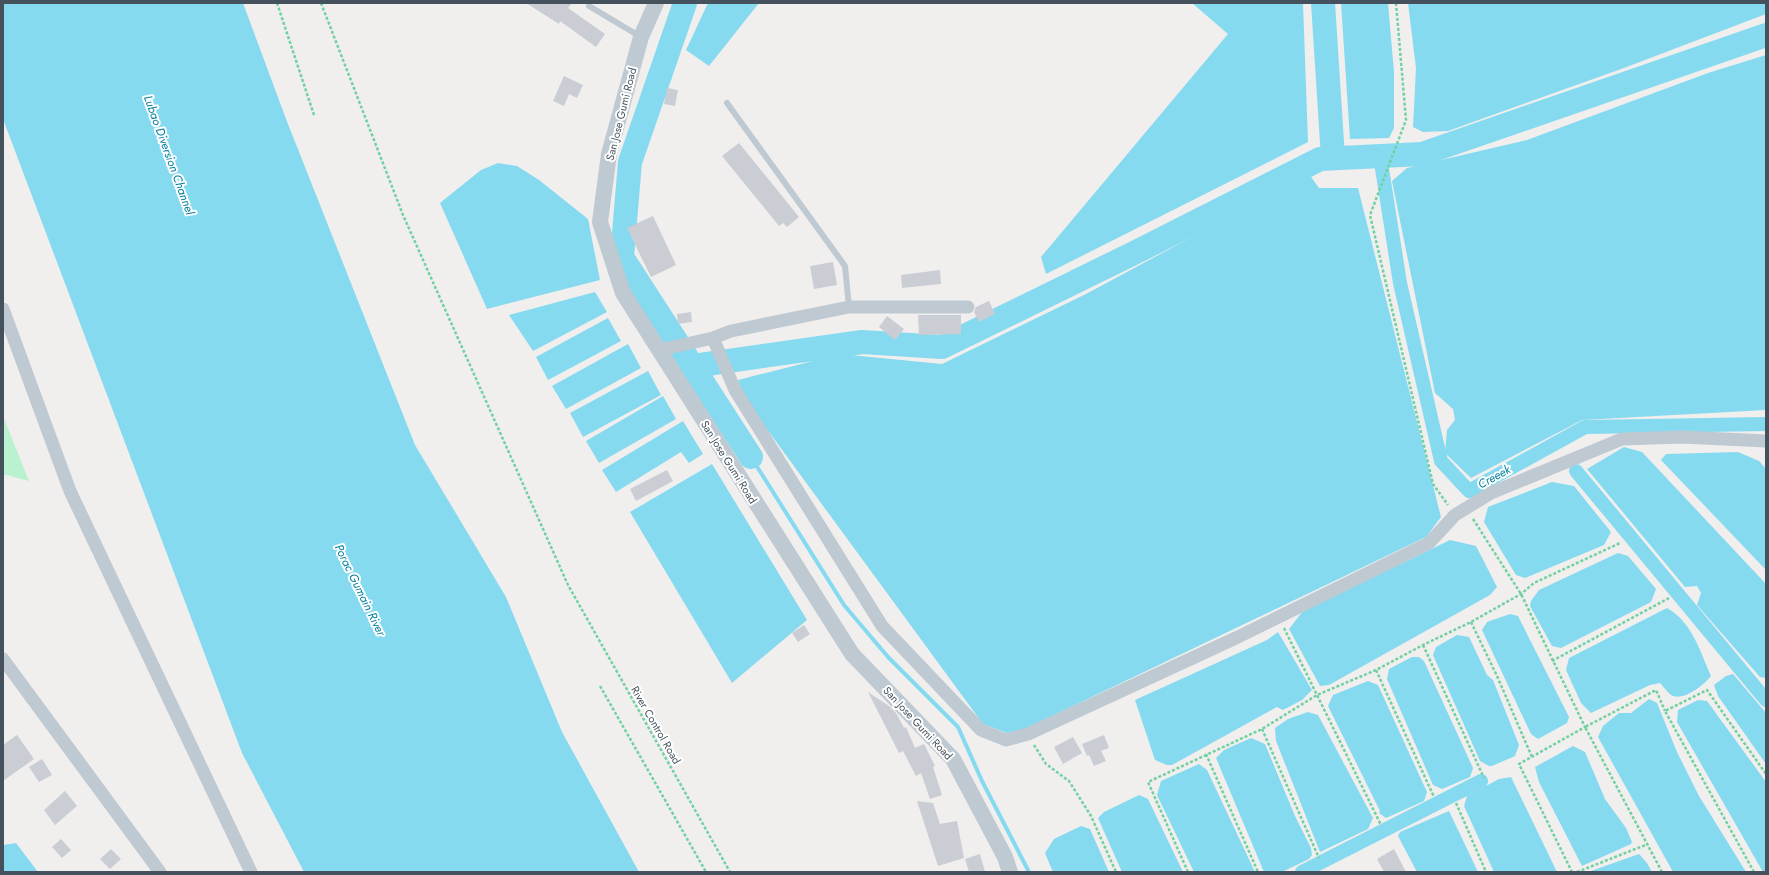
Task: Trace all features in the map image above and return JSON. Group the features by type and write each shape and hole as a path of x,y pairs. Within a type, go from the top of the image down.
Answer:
{"street":[{"name":"San Jose Gumi Road","path":"656,3 641,37 609,154 600,222 623,293 852,654 953,759 1005,857 1010,872"},
{"path":"659,350 713,338 731,331 849,307 968,307"},
{"path":"3,309 70,492 250,872"},
{"path":"713,338 735,390 882,626 981,730 1006,740 1028,734 1280,615 1430,542 1461,512 1490,493 1622,439 1682,437 1766,441"},
{"path":"3,660 160,872"}],"lane":[{"path":"589,6 641,37"},
{"path":"727,103 845,266 849,307"}],"path":[{"path":"277,3 314,115"},
{"name":"River Control Road","path":"321,3 403,215 568,585 730,872"},
{"path":"1396,3 1406,120 1370,215 1433,484 1461,512 1521,594 1585,727 1662,872"},
{"path":"1188,872 1148,782 1262,729 1317,695 1376,670 1471,622 1521,594 1534,583 1620,543"},
{"path":"1552,661 1669,598"},
{"path":"1280,615 1284,631 1381,825"},
{"path":"1471,622 1497,676 1532,757"},
{"path":"1423,645 1484,778"},
{"path":"1376,670 1434,797"},
{"path":"600,686 706,872"},
{"path":"1572,872 1519,764 1656,690 1665,711 1754,872"},
{"path":"1665,711 1707,690 1766,774"},
{"path":"1262,729 1319,858"},
{"path":"1028,734 1046,764 1069,781 1073,787 1091,816 1116,872"},
{"path":"1206,754 1258,872"},
{"path":"1456,803 1486,872"},
{"path":"1577,872 1648,844"}],"green space":[{"path":"3,416 29,481 3,474"}],"water":[{"path":"3,3 243,3 286,119 415,445 506,597 562,732 639,872 304,872 242,753 3,119"},
{"path":"708,3 759,3 709,66 686,50"},
{"path":"1192,3 1303,3 1308,142 1046,274 1041,257 1228,34"},
{"path":"1341,3 1388,3 1394,72 1394,128 1389,138 1350,139"},
{"path":"1408,3 1766,3 1766,14 1624,68 1448,131 1423,132 1413,127 1416,68"},
{"path":"1766,55 1766,410 1582,420 1471,478 1445,453 1447,430 1455,420 1453,409 1435,393 1392,181 1407,168 1527,140 1708,73"},
{"path":"498,163 517,166 539,180 588,219 600,280 487,309 440,203 481,170"},
{"path":"1309,174 1319,188 1358,188 1441,517 1426,537 1025,729 1007,733 983,724 744,398 738,380 840,354 942,364 1086,294"},
{"path":"595,292 607,312 533,351 509,315"},
{"path":"608,318 621,341 548,380 536,357"},
{"path":"628,344 641,368 566,409 552,386"},
{"path":"648,371 661,395 583,437 570,413"},
{"path":"663,396 676,419 599,463 586,441"},
{"path":"683,421 703,454 689,463 681,452 616,492 602,470"},
{"path":"1624,447 1642,452 1766,584 1766,678 1760,677 1697,605 1701,593 1697,586 1685,587 1587,469"},
{"path":"1738,452 1759,461 1766,469 1766,570 1661,460 1666,454"},
{"path":"712,464 807,620 732,683 630,512"},
{"path":"1552,482 1574,486 1611,532 1604,545 1525,578 1516,575 1484,522 1488,507"},
{"path":"1450,540 1476,546 1497,587 1490,595 1329,685 1320,686 1289,629 1303,611"},
{"path":"1618,553 1628,556 1656,589 1651,602 1561,648 1552,646 1530,606 1531,601 1539,590"},
{"path":"1667,608 1676,614 1689,629 1699,647 1711,676 1693,692 1681,696 1676,697 1671,695 1660,683 1650,685 1591,713 1581,703 1566,670 1569,658"},
{"path":"1510,614 1518,616 1569,717 1567,723 1538,739 1531,734 1482,630 1487,622"},
{"path":"1278,632 1312,690 1302,700 1283,710 1277,707 1172,765 1167,765 1155,760 1135,700 1267,640"},
{"path":"1457,635 1469,637 1487,675 1493,680 1519,745 1515,756 1492,766 1480,761 1433,655 1436,647"},
{"path":"1412,657 1419,657 1424,661 1473,768 1470,777 1442,789 1433,785 1387,679 1389,669"},
{"path":"1733,674 1766,713 1766,764 1718,696 1714,685 1726,676"},
{"path":"1368,681 1378,685 1427,792 1424,801 1386,818 1379,813 1380,811 1328,706 1333,695"},
{"path":"1649,699 1657,703 1677,752 1699,796 1746,872 1673,872 1598,737 1603,726 1619,713 1631,713"},
{"path":"1698,700 1707,701 1766,782 1766,872 1763,872 1677,722 1678,710"},
{"path":"1308,712 1318,715 1373,818 1368,829 1320,852 1276,741 1275,728 1288,719"},
{"path":"1251,738 1265,744 1295,816 1311,848 1312,855 1309,859 1282,872 1264,872 1216,758 1224,750"},
{"path":"1573,746 1585,752 1605,799 1626,828 1632,842 1631,844 1582,866 1539,782 1535,767"},
{"path":"1199,764 1207,770 1255,872 1194,872 1157,795 1161,781"},
{"path":"1511,777 1557,872 1494,872 1464,806 1467,796 1499,779"},
{"path":"1139,795 1148,799 1183,872 1122,872 1098,818 1104,812"},
{"path":"1449,811 1478,872 1417,872 1398,836 1400,832"},
{"path":"1081,826 1090,829 1109,872 1053,872 1045,853 1054,839"},
{"path":"16,843 38,872 3,872 3,845"},
{"path":"1639,854 1647,863 1652,872 1588,872"}],"building":[{"path":"526,3 572,3 568,8 605,34 596,47 560,21 559,24"},
{"path":"564,76 583,85 577,98 569,94 564,106 553,101"},
{"path":"667,88 678,90 675,106 664,104"},
{"path":"739,143 799,217 787,227 783,223 779,226 722,156"},
{"path":"653,216 676,265 651,277 627,228"},
{"path":"833,262 837,285 814,289 810,266"},
{"path":"940,270 941,284 902,288 901,275"},
{"path":"989,301 995,314 979,322 974,312 976,307"},
{"path":"691,312 692,322 678,324 677,314"},
{"path":"918,315 961,315 961,334 919,335"},
{"path":"887,316 904,329 895,340 879,327"},
{"path":"667,470 673,481 636,501 630,489"},
{"path":"804,625 810,634 798,642 792,633"},
{"path":"868,692 889,706 896,713 904,728 906,727 915,748 924,744 935,766 933,767 942,795 930,799 921,773 916,776 903,751 899,753"},
{"path":"17,735 34,759 3,781 3,745"},
{"path":"1104,735 1109,748 1101,751 1106,761 1094,766 1089,755 1087,756 1082,744"},
{"path":"1073,737 1082,753 1063,764 1054,747"},
{"path":"42,759 52,775 39,782 29,767"},
{"path":"65,791 77,806 55,825 44,810"},
{"path":"917,801 933,803 940,824 957,821 964,858 938,866"},
{"path":"61,839 71,850 62,858 52,847"},
{"path":"111,849 121,859 110,869 100,859"},
{"path":"1394,849 1406,872 1384,872 1377,859"},
{"path":"980,854 985,872 969,872 965,859"}],"waterway":[{"path":"685,3 630,162 622,257 751,457"},
{"path":"1323,3 1333,158"},
{"path":"693,366 862,342 942,347 1132,254 1320,159 1422,154 1766,35"},
{"name":"Creeek","path":"1380,156 1400,283 1441,461 1469,491 1585,427 1766,424"},
{"path":"751,457 844,605 888,657 958,727 982,781 1029,872"},
{"path":"1576,471 1766,700"},
{"path":"1302,872 1481,781"}],"water label":[{"name":"Lubao Diversion Channel","path":"169,155"},
{"name":"Porac Gumain River","path":"360,590"}]}
